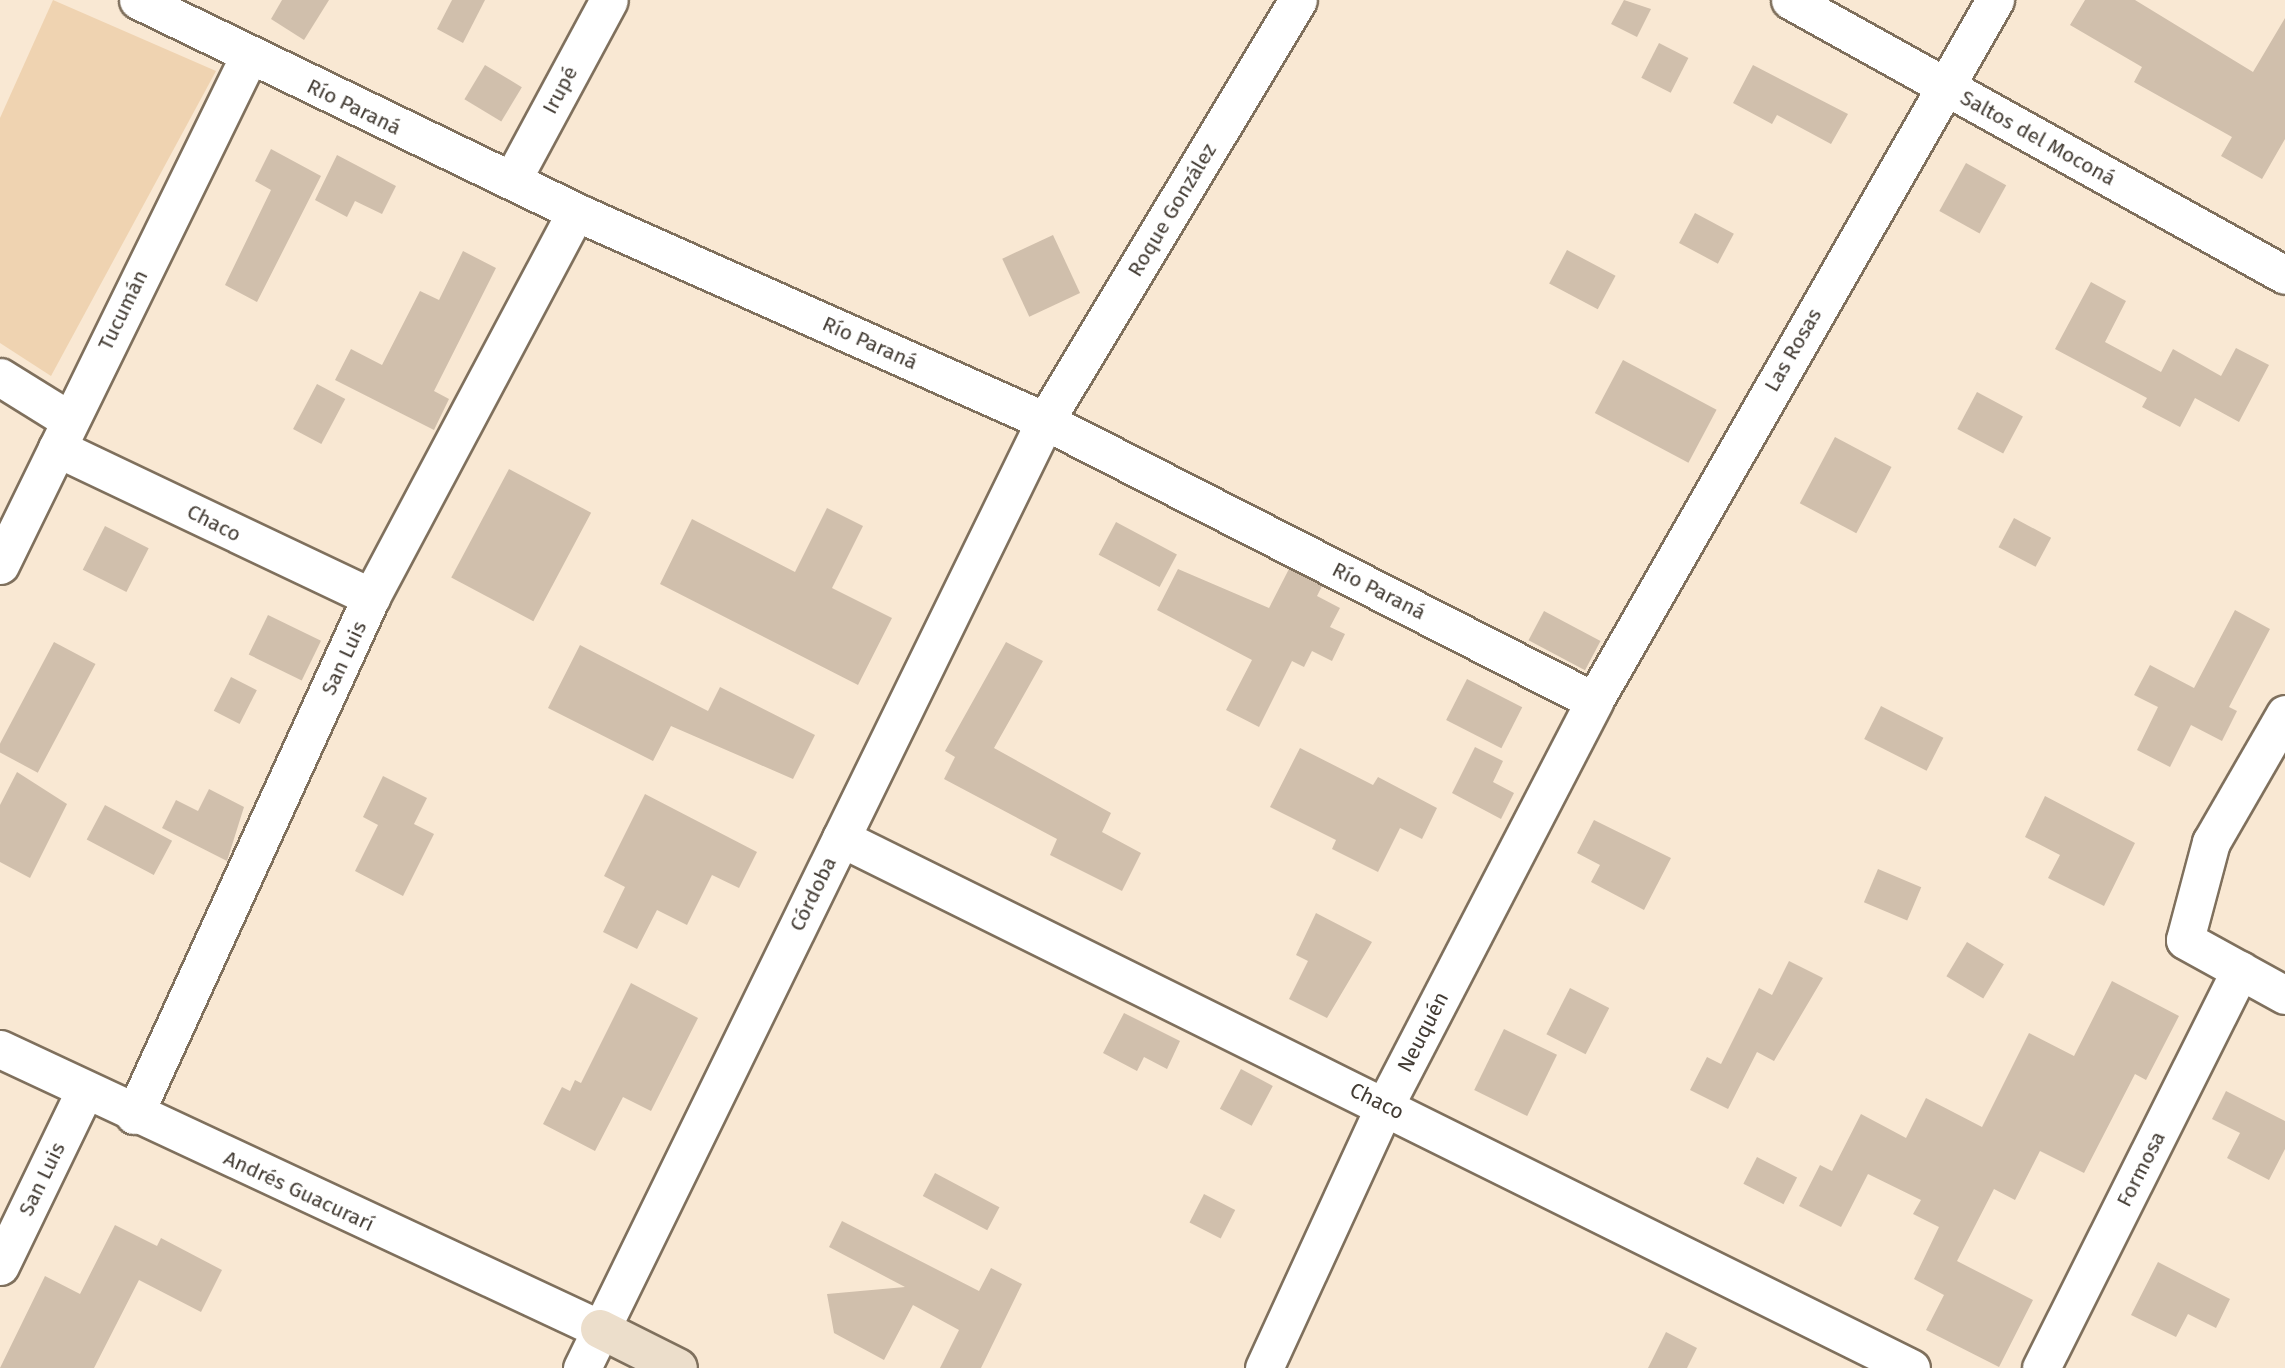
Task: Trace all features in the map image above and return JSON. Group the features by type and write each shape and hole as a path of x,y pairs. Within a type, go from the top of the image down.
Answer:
{"street":[{"name":"Río Paraná","path":"138,0 576,212 1045,421 1594,701"},
{"name":"Irupé","path":"512,180 609,0"},
{"name":"Roque González","path":"1045,421 1298,0"},
{"name":"Saltos del Moconá","path":"1790,0 2285,275"},
{"name":"Las Rosas","path":"1594,701 1943,85 1994,0"},
{"name":"Tucumán","path":"0,565 249,55"},
{"name":"San Luis","path":"134,1115 371,597 576,212"},
{"name":"Chaco","path":"0,377 63,434 371,597"},
{"name":"Córdoba","path":"582,1368 1045,421"},
{"name":"Neuquén","path":"1264,1368 1385,1105 1594,701"},
{"path":"2285,715 2211,842 2185,940 2285,995"},
{"name":"Chaco","path":"841,838 1385,1105 1911,1368"},
{"name":"Formosa","path":"2041,1368 2240,970"},
{"name":"Andrés Guacurarí","path":"0,1049 84,1092 600,1329"},
{"name":"San Luis","path":"0,1266 84,1092"},
{"path":"600,1329 678,1368"}],"shaded area":[{"path":"53,0 216,71 51,376 0,343 0,118"}],"building":[{"path":"282,0 329,0 304,40 271,19"},
{"path":"452,0 485,0 463,43 437,29"},
{"path":"1624,0 1651,9 1637,37 1611,24"},
{"path":"2085,0 2135,0 2253,72 2285,18 2285,139 2262,179 2221,156 2232,137 2134,82 2142,67 2070,25"},
{"path":"1659,43 1688,58 1671,93 1641,78"},
{"path":"485,65 522,87 501,121 464,99"},
{"path":"1753,65 1848,114 1831,144 1777,115 1772,124 1733,103"},
{"path":"271,149 321,176 257,302 225,285 271,190 255,181"},
{"path":"337,155 396,186 382,214 355,201 347,217 315,200"},
{"path":"1966,163 2006,185 1980,233 1939,211"},
{"path":"1695,213 1734,234 1718,264 1679,243"},
{"path":"1053,235 1080,293 1029,317 1002,259"},
{"path":"1567,250 1616,276 1598,309 1549,284"},
{"path":"463,251 496,268 434,391 449,399 434,430 335,380 351,349 382,365 420,291 439,300"},
{"path":"2091,282 2126,301 2105,342 2161,372 2173,349 2221,376 2236,348 2269,365 2239,422 2195,398 2180,427 2142,407 2147,398 2055,349"},
{"path":"1623,360 1717,410 1688,463 1595,413"},
{"path":"317,384 345,399 321,444 293,429"},
{"path":"1977,392 2023,416 2003,453 1957,429"},
{"path":"1835,437 1892,467 1856,533 1800,503"},
{"path":"509,469 591,513 533,621 451,578"},
{"path":"827,508 863,526 832,588 892,618 858,685 660,584 692,519 795,572"},
{"path":"2014,518 2051,538 2036,567 1999,547"},
{"path":"1116,522 1177,554 1160,587 1099,555"},
{"path":"105,526 149,548 126,592 83,570"},
{"path":"1178,569 1269,608 1289,569 1322,586 1317,596 1340,608 1330,627 1345,634 1332,661 1312,651 1304,667 1292,661 1259,727 1226,710 1252,660 1157,610"},
{"path":"2235,610 2270,629 2229,707 2237,711 2222,741 2191,725 2170,767 2137,750 2158,707 2134,695 2150,665 2194,688"},
{"path":"1544,611 1601,641 1585,670 1529,640"},
{"path":"268,615 321,641 302,680 249,655"},
{"path":"54,642 95,664 38,773 0,753 0,744"},
{"path":"1006,642 1043,661 994,748 1111,813 1102,832 1141,853 1122,891 1050,855 1057,839 944,779 955,757 945,751"},
{"path":"580,645 708,711 720,687 815,735 793,779 671,726 653,761 548,708"},
{"path":"231,677 257,690 240,724 214,711"},
{"path":"1467,679 1522,707 1501,748 1446,720"},
{"path":"1881,706 1943,738 1927,771 1864,739"},
{"path":"1475,747 1503,761 1493,782 1514,793 1501,819 1452,793"},
{"path":"1300,748 1373,785 1378,777 1437,808 1422,839 1400,828 1378,872 1332,849 1336,840 1270,807"},
{"path":"17,772 67,804 30,878 0,862 0,805"},
{"path":"383,776 427,798 414,824 434,834 403,896 355,871 378,825 363,817"},
{"path":"209,789 244,807 227,861 162,828 176,800 198,811"},
{"path":"645,794 757,852 739,888 712,875 687,925 657,910 637,949 603,932 625,887 604,876"},
{"path":"2045,796 2135,843 2104,906 2048,878 2060,855 2025,837"},
{"path":"105,805 172,841 154,875 87,839"},
{"path":"1594,820 1671,858 1644,910 1591,882 1600,865 1577,853"},
{"path":"1878,869 1921,887 1907,921 1864,902"},
{"path":"1316,913 1372,942 1327,1018 1289,999 1308,961 1296,955"},
{"path":"1967,942 2004,964 1983,998 1946,976"},
{"path":"1789,961 1823,978 1774,1061 1757,1052 1728,1109 1690,1090 1707,1057 1721,1064 1759,988 1772,995"},
{"path":"2112,981 2179,1016 2146,1080 2135,1074 2084,1173 2040,1151 2015,1200 1994,1189 1957,1261 2033,1300 1999,1367 1926,1330 1944,1295 1914,1279 1939,1227 1913,1214 1921,1200 1868,1174 1841,1227 1799,1206 1820,1165 1832,1171 1861,1114 1906,1138 1926,1098 1982,1127 2029,1033 2074,1056"},
{"path":"631,983 698,1018 651,1111 623,1097 595,1151 543,1124 562,1087 570,1091 575,1080 581,1083"},
{"path":"1570,988 1609,1008 1586,1054 1546,1034"},
{"path":"1124,1013 1180,1041 1167,1069 1144,1057 1137,1071 1103,1053"},
{"path":"1504,1029 1557,1055 1527,1116 1474,1090"},
{"path":"1241,1069 1273,1086 1252,1126 1220,1109"},
{"path":"2226,1091 2285,1121 2285,1149 2269,1180 2227,1158 2240,1133 2212,1119"},
{"path":"1757,1157 1797,1177 1783,1204 1743,1184"},
{"path":"935,1173 999,1207 987,1230 923,1196"},
{"path":"1204,1194 1235,1210 1221,1238 1189,1223"},
{"path":"842,1221 979,1291 991,1268 1022,1284 981,1368 940,1368 959,1330 913,1305 884,1360 834,1333 827,1294 905,1287 829,1247"},
{"path":"115,1225 157,1246 161,1238 222,1270 201,1312 139,1280 94,1368 0,1368 45,1276 80,1294"},
{"path":"2158,1262 2230,1299 2216,1328 2188,1314 2176,1337 2131,1315"},
{"path":"1666,1332 1697,1348 1687,1368 1648,1368"}]}
